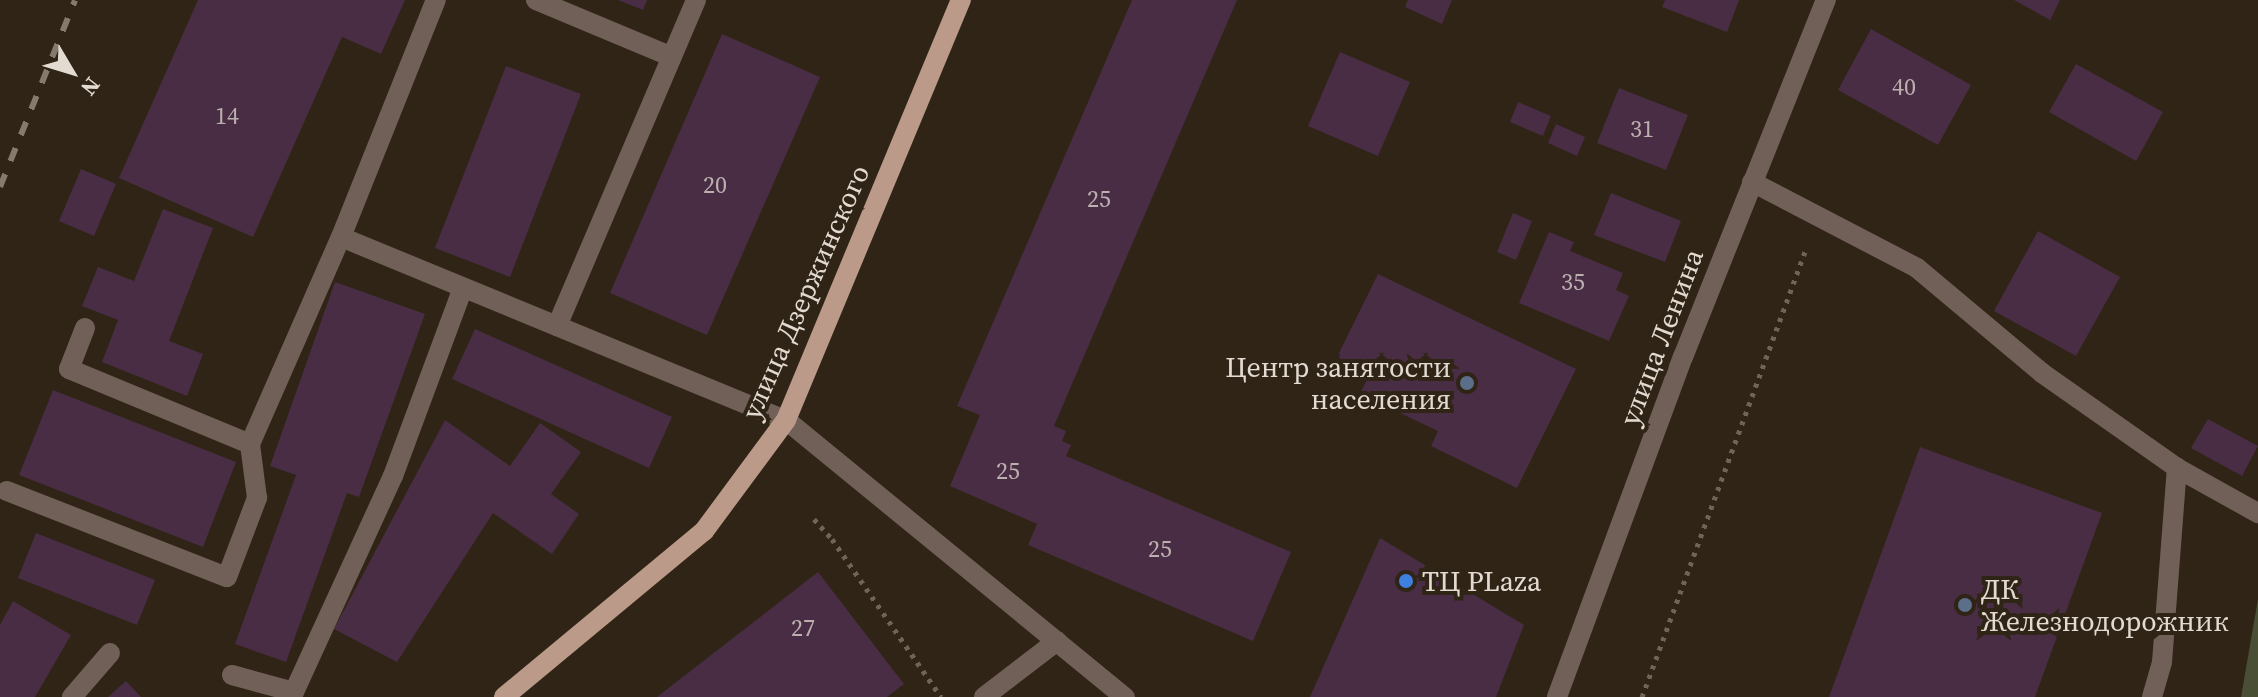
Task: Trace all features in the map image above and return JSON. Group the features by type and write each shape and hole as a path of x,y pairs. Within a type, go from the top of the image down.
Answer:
{"main road":[{"name":"улица Дзержинского","path":"504,697 704,531 786,420 961,0"}],"street":[{"path":"7,491 227,577 257,498 250,444 341,237 436,0"},
{"path":"536,0 672,57"},
{"path":"557,326 696,0"},
{"name":"улица Ленина","path":"1557,697 1683,357 1826,0"},
{"path":"1752,182 1917,268 2042,373 2177,468 2258,513"},
{"path":"341,237 786,420 1125,697"},
{"path":"232,675 294,692 393,476 463,288"},
{"path":"85,328 69,369 250,444"},
{"path":"2152,697 2162,662 2177,468"},
{"path":"984,697 1057,641"},
{"path":"72,697 110,653"}],"path":[{"path":"1642,697 1818,216"},
{"path":"814,519 832,539 941,697"}],"green space":[{"path":"2258,599 2258,697 2241,697"}],"building":[{"path":"198,0 405,0 381,54 342,37 253,237 119,178"},
{"path":"618,0 647,0 643,10"},
{"path":"1132,0 1237,0 1054,426 1066,431 1062,441 1071,445 1066,456 1291,552 1253,641 1028,545 1037,524 950,486 980,415 957,406"},
{"path":"1408,0 1452,0 1442,24 1405,7"},
{"path":"1665,0 1739,0 1727,32 1662,7"},
{"path":"2014,0 2060,0 2050,20"},
{"path":"1871,29 1971,85 1938,145 1838,90"},
{"path":"722,34 820,77 707,335 610,293"},
{"path":"1340,52 1410,82 1378,156 1308,126"},
{"path":"2076,64 2163,112 2136,161 2049,112"},
{"path":"506,66 581,94 510,277 435,248"},
{"path":"1619,88 1688,115 1666,170 1597,143"},
{"path":"1518,102 1551,116 1543,136 1510,122"},
{"path":"1556,124 1585,137 1577,156 1548,143"},
{"path":"81,169 116,184 94,236 59,221"},
{"path":"1611,193 1681,221 1665,262 1594,235"},
{"path":"163,209 213,228 169,341 203,354 187,396 102,362 118,320 82,306 98,267 134,281"},
{"path":"1513,213 1532,221 1516,260 1497,252"},
{"path":"2038,231 2120,277 2076,356 1994,311"},
{"path":"1549,232 1574,242 1570,251 1623,273 1616,290 1629,296 1609,341 1519,303"},
{"name":"Центр занятости населения","path":"1378,274 1576,369 1517,488 1431,446 1438,431 1360,394 1370,373 1337,357"},
{"path":"335,282 425,314 359,497 347,493 286,662 235,644 296,475 270,466"},
{"path":"475,329 672,417 649,468 452,379"},
{"path":"53,390 236,462 203,547 19,475"},
{"path":"2208,419 2258,446 2242,476 2191,448"},
{"path":"445,420 510,466 540,423 581,452 551,494 579,514 552,554 493,513 397,662 334,629"},
{"name":"ДК Железнодорожник","path":"1920,447 2102,513 2035,697 1829,697"},
{"path":"36,533 155,580 137,625 18,578"},
{"name":"ТЦ PLaza","path":"1380,538 1524,625 1496,697 1310,697"},
{"path":"818,572 904,684 887,697 657,697"},
{"path":"13,601 71,635 35,697 0,697 0,625"},
{"path":"126,681 141,697 108,697"}],"railway":[{"path":"0,187 75,0"}],"place":[{"name":"Центр занятости населения","path":"1467,383"},
{"name":"ТЦ PLaza","path":"1406,581"},
{"name":"ДК Железнодорожник","path":"1965,605"}]}
